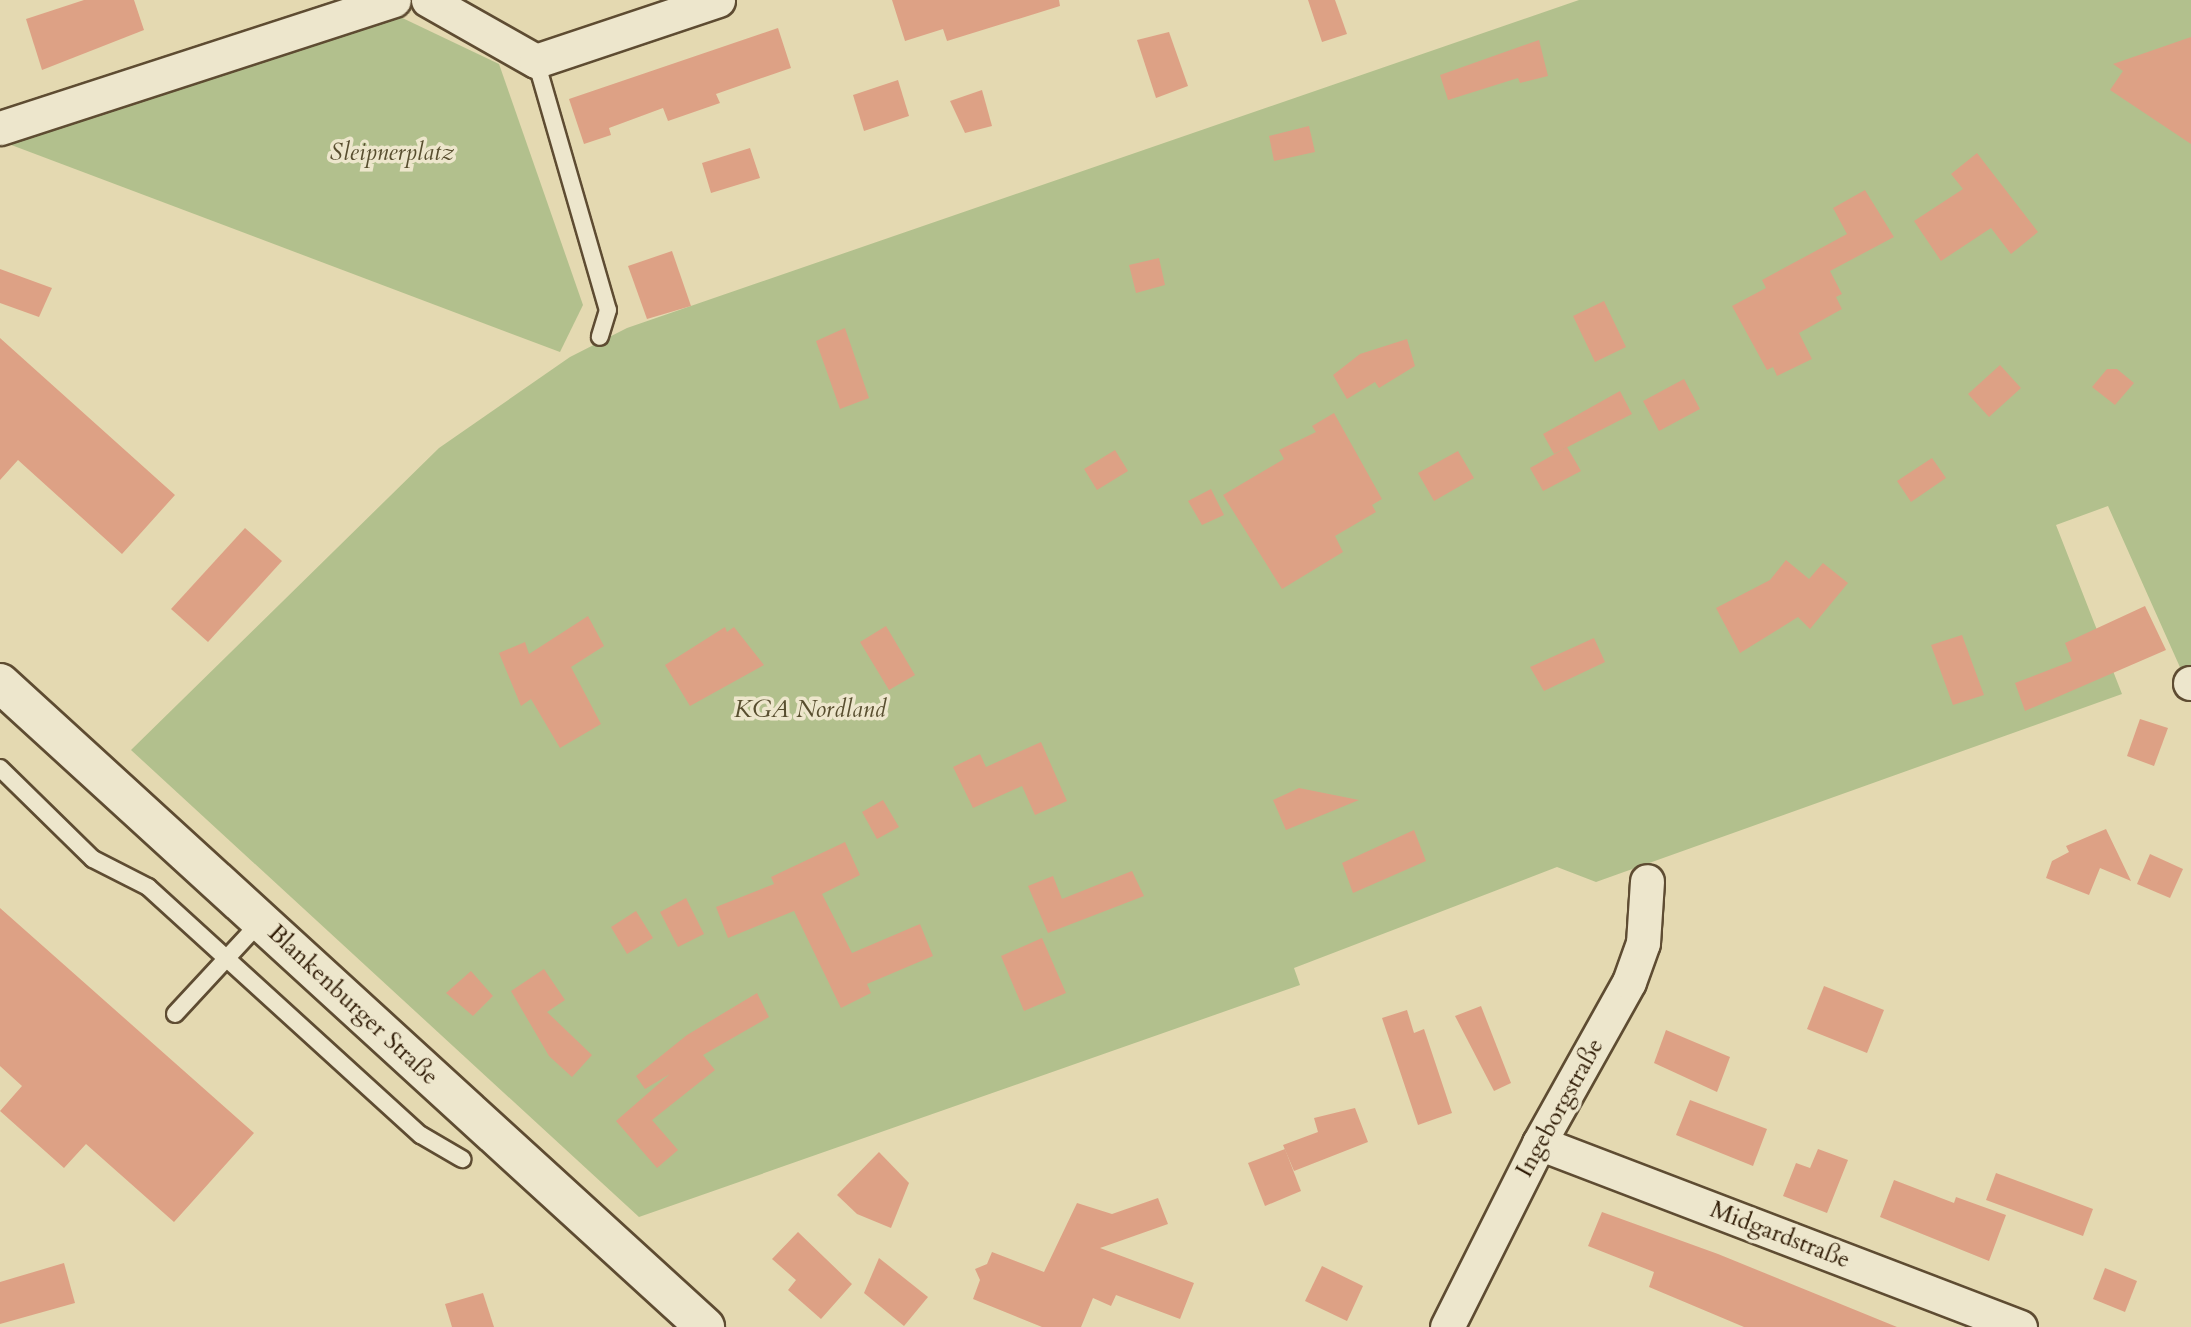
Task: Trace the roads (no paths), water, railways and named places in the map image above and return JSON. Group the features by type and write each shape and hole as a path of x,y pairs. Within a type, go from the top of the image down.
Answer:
{"main road":[{"name":"Blankenburger Straße","path":"0,683 705,1327"}],"street":[{"path":"2,128 394,0"},
{"path":"428,0 536,61 718,0"},
{"name":"Ingeborgstraße","path":"1447,1327 1539,1143 1629,982 1643,943 1647,881"},
{"name":"Midgardstraße","path":"1539,1143 2020,1327"}],"lane":[{"path":"536,61 608,310 600,337"},
{"path":"0,768 93,859 148,887 421,1135 462,1159"},
{"path":"175,1014 261,921"}],"park label":[{"name":"Sleipnerplatz","path":"392,153"},
{"name":"KGA Nordland","path":"810,710"}]}
